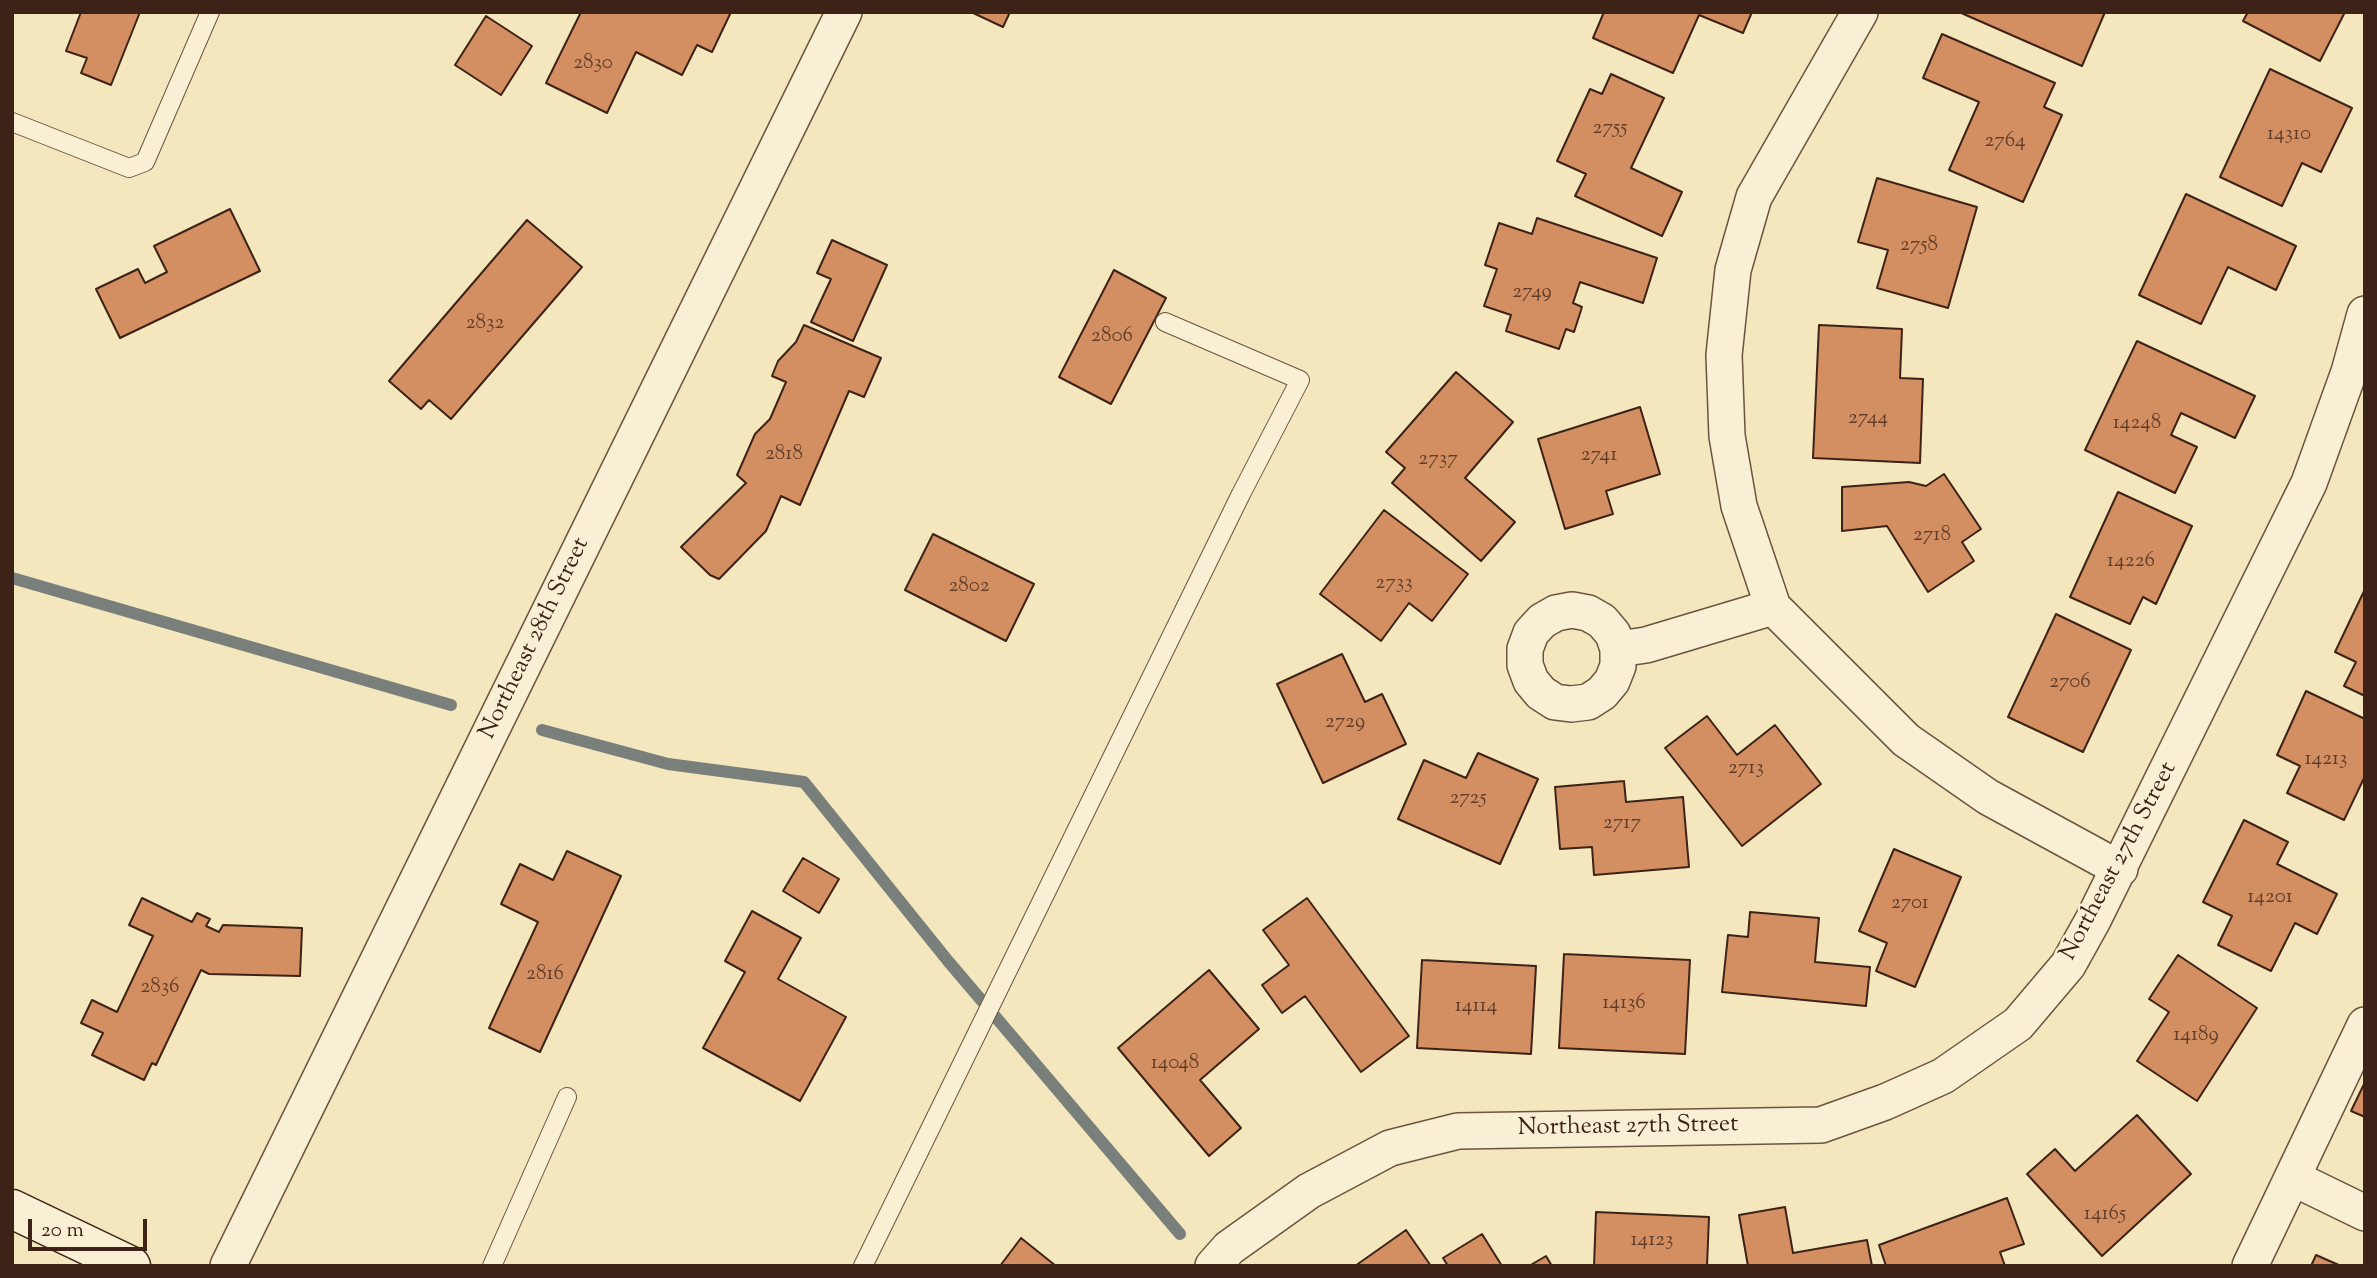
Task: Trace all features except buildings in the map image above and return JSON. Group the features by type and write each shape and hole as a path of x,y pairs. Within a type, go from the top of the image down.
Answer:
{"street":[{"name":"Northeast 28th Street","path":"228,1266 844,12"},
{"path":"1860,12 1754,197 1733,270 1724,355 1727,436 1739,506 1773,607 1906,740 1988,797 2120,869"},
{"name":"Northeast 27th Street","path":"1213,1266 1229,1248 1310,1191 1390,1148 1458,1131 1821,1125 1885,1102 1943,1076 2018,1024 2068,965 2120,869 2309,483 2349,372 2365,314"},
{"path":"1618,649 1646,645 1773,607"},
{"path":"2250,1266 2365,1025"},
{"path":"2292,1178 2365,1213"},
{"path":"12,1209 131,1266"}],"lane":[{"path":"12,122 129,168 145,162 210,12"},
{"path":"863,1266 1300,380 1165,322"},
{"path":"492,1266 567,1097"}],"waterway":[{"path":"12,578 451,705"},
{"path":"542,730 668,764 804,782 948,961 1180,1234"}]}
